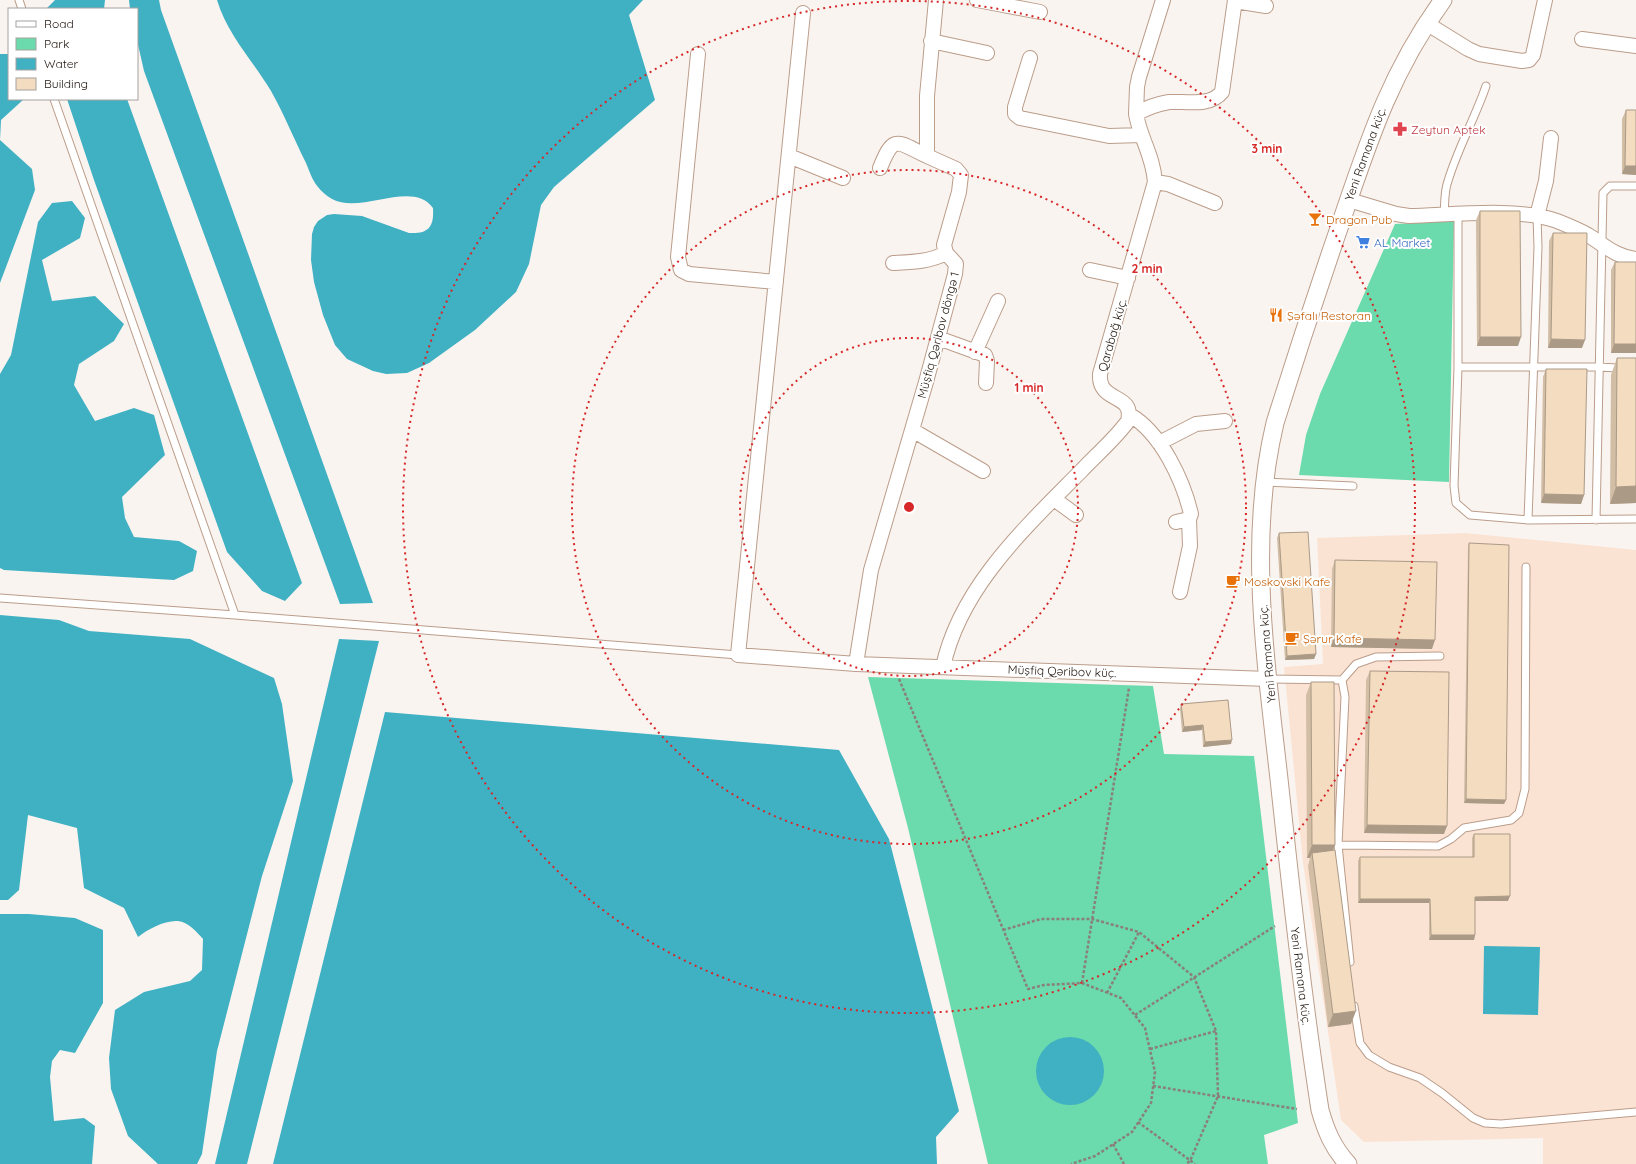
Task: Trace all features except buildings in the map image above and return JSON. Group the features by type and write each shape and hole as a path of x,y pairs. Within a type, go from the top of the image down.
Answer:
{"street":[{"path":"927,156 927,96 936,0"},
{"path":"977,0 1040,12"},
{"path":"1136,114 1138,82 1163,0"},
{"name":"Yeni Ramana küç.","path":"1348,1164 1335,1150 1325,1128 1320,1110 1297,944 1268,679 1261,590 1260,541 1264,482 1267,458 1275,424 1370,137 1383,103 1399,71 1426,23 1443,0"},
{"path":"1426,23 1468,49 1479,54 1522,61 1529,60 1533,55 1545,0"},
{"path":"1136,114 1145,108 1168,102 1210,101 1217,98 1222,92 1235,1 1266,6"},
{"path":"738,655 803,13"},
{"path":"1582,39 1636,46"},
{"path":"931,42 987,53"},
{"path":"698,54 678,257 681,270 689,274 776,282"},
{"path":"1030,58 1015,107 1015,114 1020,118 1109,136 1142,134"},
{"name":"Qarabağ küç.","path":"1136,114 1153,163 1155,182 1100,374 1100,382 1103,390 1125,404 1130,415 1149,429 1171,462 1189,506 1191,514 1182,521 1190,546 1180,592"},
{"path":"1537,216 1546,181 1551,138"},
{"name":"Müşfiq Qəribov döngə 1","path":"856,664 871,570 912,430 955,274 956,264 946,253 944,245 959,192 961,176 956,169 898,143 892,144 888,148 880,168"},
{"path":"789,156 843,178"},
{"path":"1155,182 1168,184 1215,203"},
{"path":"1349,200 1396,214 1458,215 1506,213 1537,216 1558,221 1575,229 1587,235 1617,255 1636,259"},
{"path":"893,263 924,262 935,259 946,253"},
{"path":"1090,270 1128,278"},
{"path":"975,352 998,301"},
{"path":"938,338 985,355 987,361 986,382"},
{"path":"943,667 948,645 960,616 1006,550 1124,428 1130,415"},
{"path":"1159,443 1196,424 1225,421"},
{"path":"912,430 983,471"},
{"path":"1054,499 1076,515"},
{"name":"Müşfiq Qəribov küç.","path":"738,655 856,664 1268,679"}],"lane":[{"path":"1444,215 1447,182 1464,138 1478,111 1486,86"},
{"path":"54,100 235,615"},
{"path":"1596,520 1603,193 1610,186 1636,186"},
{"path":"1458,215 1458,367 1454,486 1456,503 1470,515 1528,520 1636,520"},
{"path":"1528,520 1538,247 1537,216"},
{"path":"1458,367 1599,367 1636,369"},
{"path":"1264,482 1353,486"},
{"path":"1338,845 1438,846 1464,828 1511,820 1519,813 1525,789 1526,567"},
{"path":"0,598 738,655"},
{"path":"1268,679 1342,680 1356,664 1376,657 1440,656"},
{"path":"1342,680 1345,697 1338,845 1350,971"},
{"path":"1353,1001 1360,1043 1369,1055 1389,1067 1420,1078 1442,1093 1473,1118 1485,1122 1502,1124 1636,1112"}],"path":[{"path":"899,678 1028,989 1044,985 1082,983 1121,998 1145,1028 1156,1072 1150,1103 1132,1132 1095,1156 1071,1164"},
{"path":"1082,983 1130,686"},
{"path":"1004,930 1041,919 1092,918 1139,932 1194,977 1216,1031 1218,1096 1190,1161 1186,1164"},
{"path":"1135,1015 1275,926"},
{"path":"1107,993 1139,932"},
{"path":"1150,1049 1216,1031"},
{"path":"1153,1086 1297,1109"},
{"path":"1138,1122 1195,1164"},
{"path":"1113,1144 1124,1164"}],"shaded area":[{"path":"1465,533 1636,550 1636,1164 1543,1164 1543,1138 1364,1142 1341,1120 1303,863 1284,667 1323,664 1317,538"}],"green space":[{"path":"1454,221 1449,482 1299,475 1306,435 1320,394 1395,224"},
{"path":"868,677 1153,686 1164,754 1254,756 1298,1123 1264,1135 1268,1164 988,1164 908,828"}],"water":[{"path":"55,0 105,0 104,8 47,8"},
{"path":"129,0 159,0 161,10 373,603 340,604 144,71 138,44 138,8 130,8"},
{"path":"217,0 643,0 629,15 655,100 554,187 541,205 529,264 516,292 475,330 429,363 407,373 386,374 373,371 347,359 335,345 323,315 314,282 311,260 312,234 318,221 327,215 334,214 362,216 409,233 426,231 431,225 433,208 424,200 412,197 344,203 332,199 322,192 312,178 271,91 234,36 221,12"},
{"path":"0,54 8,54 8,100 23,100 1,120 0,140"},
{"path":"67,100 127,100 302,583 285,601 262,591 227,552 94,180"},
{"path":"0,140 32,169 35,190 0,283"},
{"path":"72,201 85,218 80,238 42,260 52,301 95,296 124,324 114,341 79,364 74,385 95,421 134,408 154,415 165,455 122,497 125,518 134,537 179,541 197,551 193,571 174,580 4,570 0,568 0,374 11,355 38,222 52,203"},
{"path":"0,615 59,620 89,631 190,639 274,678 282,704 293,781 262,876 217,1051 202,1154 197,1164 158,1164 128,1136 111,1089 109,1058 115,1010 144,992 190,981 202,970 203,939 189,925 178,921 168,922 157,926 138,937 124,908 84,888 77,828 28,815 19,890 8,900 0,900"},
{"path":"339,639 379,641 247,1164 215,1164"},
{"path":"385,712 839,750 889,839 959,1111 936,1137 937,1164 273,1164"},
{"path":"0,914 29,914 75,918 103,930 103,1003 75,1053 60,1050 52,1061 50,1077 54,1121 84,1118 95,1126 92,1164 0,1164"},
{"path":"1484,946 1540,947 1538,1015 1483,1014"},
{"path":"1070,1037 1083,1039 1094,1047 1102,1058 1104,1071 1102,1084 1094,1095 1083,1103 1070,1105 1057,1103 1046,1095 1038,1084 1036,1071 1038,1058 1046,1047 1057,1039"}],"place":[{"name":"Zeytun Aptek","path":"1400,129"},
{"name":"Dragon Pub","path":"1315,219"},
{"name":"AL Market","path":"1363,242"},
{"name":"Şəfalı Restoran","path":"1276,315"},
{"name":"Moskovski Kafe","path":"1233,581"},
{"name":"Şərur Kafe","path":"1292,638"}]}
